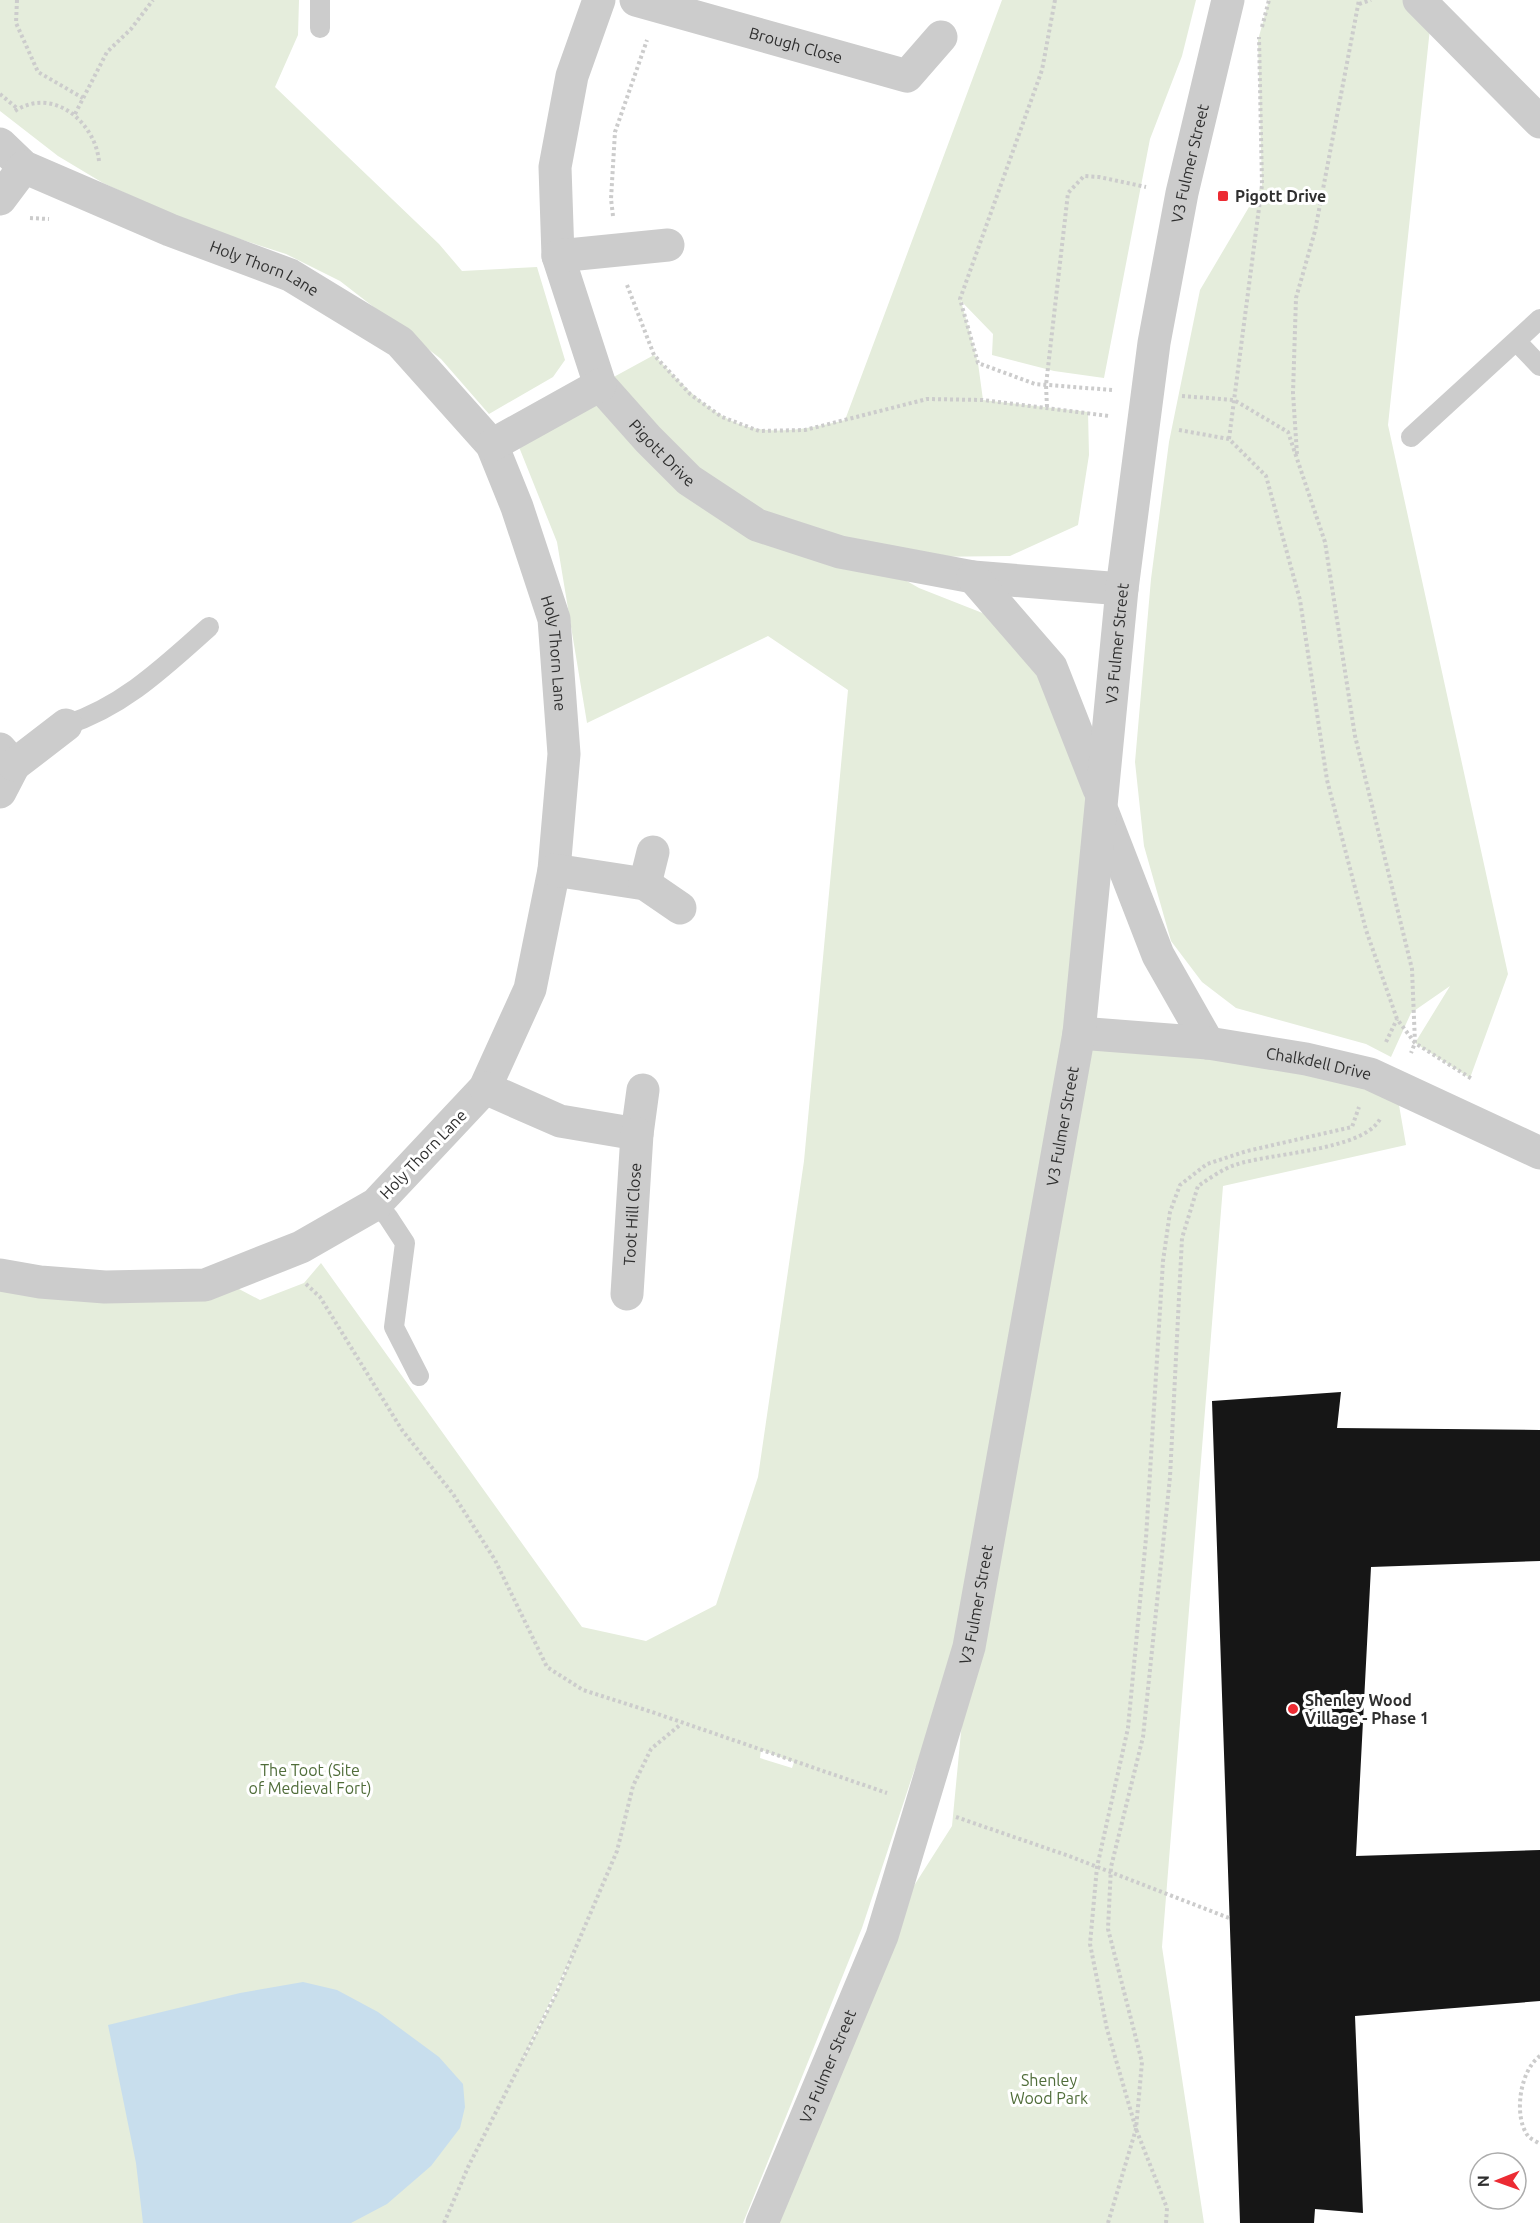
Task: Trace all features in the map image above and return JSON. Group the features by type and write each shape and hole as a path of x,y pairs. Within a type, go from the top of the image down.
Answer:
{"street":[{"name":"Pigott Drive","path":"599,0 572,76 555,167 558,256 600,386 689,480 757,525 840,552 973,577 1122,589"},
{"name":"V3 Fulmer Street","path":"762,2223 882,1936 969,1647 1079,1034 1122,589 1134,482 1154,343 1182,193 1228,0"},
{"path":"1419,0 1540,122"},
{"name":"Brough Close","path":"647,4 907,76 941,37"},
{"name":"Holy Thorn Lane","path":"0,1275 40,1282 105,1287 205,1285 300,1247 376,1204 485,1088 530,988 554,870 564,754 554,619 517,507 492,445 399,342 290,275 170,230 24,167 5,129"},
{"path":"0,199 24,167"},
{"path":"558,256 668,245"},
{"path":"492,445 600,386"},
{"path":"973,577 1051,667 1158,955 1208,1043"},
{"path":"5,768 66,725"},
{"path":"645,884 653,852"},
{"path":"554,870 645,884 680,908"},
{"name":"Chalkdell Drive","path":"1079,1034 1208,1043 1306,1059 1383,1081 1540,1153"},
{"path":"485,1088 560,1121 637,1134"},
{"name":"Toot Hill Close","path":"627,1294 637,1134 643,1090"}],"lane":[{"path":"320,0 320,28"},
{"path":"1411,437 1540,319"},
{"path":"1517,342 1540,366"},
{"path":"66,725 89,718 140,688 209,627"},
{"path":"376,1204 388,1217 405,1243 394,1327 419,1376"}],"path":[{"path":"17,0 16,23 39,72 83,98"},
{"path":"75,114 106,52 131,29 153,0"},
{"path":"1055,0 1042,70 960,299 978,363 1035,384 1116,390"},
{"path":"1229,439 1262,185 1258,40 1269,0"},
{"path":"1297,457 1293,393 1296,298 1315,231 1358,2 1371,0"},
{"path":"647,4 615,132 611,199 618,251 633,303 654,355 690,394 722,417 759,431 805,430 927,399 983,400 1111,417"},
{"path":"0,94 18,109"},
{"path":"5,129 18,109 37,104 57,106 75,114 89,128 98,146 100,166 92,196"},
{"path":"1047,407 1046,385 1068,193 1083,176 1182,193"},
{"path":"1166,2223 1167,2208 1136,2129 1107,2029 1090,1944 1097,1867 1128,1728 1146,1538 1163,1261 1170,1212 1180,1185 1207,1164 1247,1151 1352,1127 1383,1081 1415,1044 1412,969 1355,736 1324,542 1288,432 1234,400 1175,395"},
{"path":"1170,428 1229,439 1266,476 1300,600 1327,780 1366,930 1397,1019 1415,1044 1480,1083"},
{"path":"1108,2223 1136,2129 1142,2062 1108,1929 1111,1872 1143,1737 1170,1477 1182,1238 1198,1186 1234,1165 1342,1143 1376,1125 1397,1019"},
{"path":"304,1283 320,1297 402,1430 453,1494 495,1560 548,1667 583,1690 893,1796"},
{"path":"444,2223 469,2165 556,1994 616,1851 633,1786 651,1749 682,1724"},
{"path":"947,1814 1069,1856 1229,1918"},
{"path":"1540,2056 1521,2082 1521,2115 1528,2135 1540,2144"}],"green space":[{"path":"0,0 299,0 298,35 275,87 439,244 462,271 537,267 565,360 553,377 489,414 441,359 340,281 286,254 190,223 103,183 58,156 0,111"},
{"path":"1002,0 1196,0 1182,56 1150,139 1104,378 1054,371 992,355 993,334 961,301 978,363 983,400 1088,412 1089,455 1078,525 1010,556 921,557 842,544 919,588 985,614 1051,667 1101,793 1079,1033 1396,1088 1406,1145 1223,1186 1162,1947 1204,2223 762,2223 882,1936 952,1826 969,1649 914,1771 862,1928 743,2223 0,2223 0,1275 239,1289 260,1300 304,1283 321,1263 582,1627 646,1641 716,1605 758,1477 804,1161 848,690 768,636 587,723 557,542 513,432 654,355 698,399 738,424 759,429 784,430 845,420","holes":["761,1750 794,1762 792,1768 760,1758","577,1945 556,1994 522,2062 522,2061"]},
{"path":"1269,0 1433,0 1388,425 1508,974 1470,1078 1415,1043 1450,986 1411,1013 1391,1057 1366,1044 1236,1008 1202,982 1171,941 1144,846 1135,762 1151,579 1169,442 1200,290 1262,185 1258,40"}],"water":[{"path":"303,1982 337,1990 378,2012 439,2057 463,2084 465,2107 460,2128 431,2166 387,2204 351,2223 143,2223 136,2163 108,2025 240,1993"}],"building":[{"name":"Shenley Wood Village - Phase 1","path":"1341,1392 1337,1428 1540,1430 1540,1561 1371,1567 1356,1856 1540,1850 1540,2001 1355,2016 1363,2213 1315,2209 1314,2223 1240,2223 1212,1401"}],"place":[{"name":"Pigott Drive","path":"1223,196"},
{"name":"Shenley Wood Village - Phase 1","path":"1293,1709"}],"park label":[{"name":"The Toot (Site of Medieval Fort)","path":"310,1779"},
{"name":"Shenley Wood Park","path":"1049,2089"}]}
